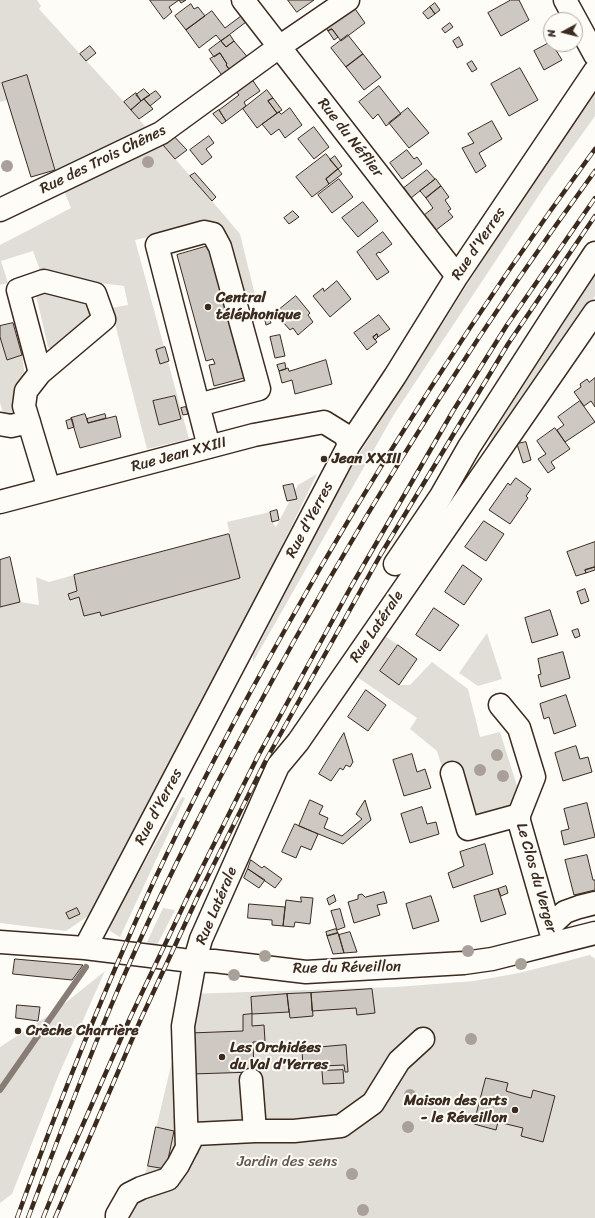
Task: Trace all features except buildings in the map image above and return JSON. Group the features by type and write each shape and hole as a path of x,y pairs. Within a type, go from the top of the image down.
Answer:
{"street":[{"name":"Rue du Néflier","path":"243,0 457,276"},
{"name":"Rue des Trois Chênes","path":"0,210 161,133 348,0"},
{"path":"565,0 595,55"},
{"name":"Rue d'Yerres","path":"85,948 349,445 395,376 457,276 595,71"},
{"path":"198,405 258,389 220,247 213,234 204,232 157,245 198,405 209,447"},
{"path":"395,564 595,253"},
{"name":"Rue Latérale","path":"187,1148 184,1026 195,960 201,939 278,766 298,742 595,312"},
{"path":"40,373 26,391 24,406 49,489"},
{"path":"0,424 10,426 29,422"},
{"name":"Rue Jean XXIII","path":"0,502 254,435 324,422 345,435 349,445"},
{"name":"Le Clos du Verger","path":"500,705 519,728 534,777 519,815 519,821 552,934"},
{"path":"452,773 468,829 519,815"},
{"path":"552,934 565,912 595,903"},
{"name":"Rue du Réveillon","path":"0,942 85,948 183,960 306,972 464,963 492,959 552,934 595,933"},
{"path":"117,1218 117,1215 129,1194 141,1188 168,1179 178,1165 194,1134 294,1131 341,1126 373,1103 399,1061 423,1039"},
{"path":"251,1080 255,1131"}],"green space":[{"path":"0,0 37,0 41,6 39,9 149,131 57,174 27,75 3,83 8,100 0,102"},
{"path":"595,89 595,116 547,183 393,416 253,662 253,656 349,470 537,175"},
{"path":"157,138 240,234 255,295 240,298 206,224 135,240 189,439 147,449 111,308 128,305 124,286 42,276 33,251 1,261 8,283 0,285 0,245 71,208 63,188"},
{"path":"595,273 595,296 484,456 492,435"},
{"path":"48,288 85,304 90,313 90,320 54,351 48,347 36,295"},
{"path":"0,337 7,360 22,355 25,377 16,413 11,417 4,416 0,403"},
{"path":"317,474 196,721 88,916 66,931 0,923 0,607 20,602 39,605 36,577 49,582 74,575 77,591 68,594 70,600 79,597 100,612 101,616 240,578 227,522 270,512 272,522 276,527 298,485"},
{"path":"487,633 502,679 478,686 459,673"},
{"path":"385,636 398,645 380,671 399,685 410,685 432,662 468,689 480,737 500,732 517,786 509,809 477,819 443,771 437,751 410,729 417,718 357,677"},
{"path":"182,797 185,798 120,937 110,931 110,923"},
{"path":"163,908 175,910 157,945 146,944"},
{"name":"Jardin des sens","path":"590,955 595,959 595,1218 112,1218 144,1179 188,994 396,987 474,981 519,973"},
{"path":"105,971 59,1074 12,1194 0,1203 0,1047 54,1012"}],"waterway":[{"path":"0,1090 86,967"}],"railway":[{"path":"17,1218 82,1049 134,924 184,818 251,691 321,566 433,384 513,265 595,149"},
{"path":"28,1218 90,1058 131,959 175,867 245,731 329,580 400,461 475,343 514,285 595,171"},
{"path":"43,1218 130,1018 188,896 258,756 352,585 453,411 507,325 595,198"},
{"path":"55,1218 140,1021 198,896 266,760 381,554 508,344 595,216"}],"place":[{"name":"Central téléphonique","path":"208,307"},
{"name":"Jean XXIII","path":"324,459"},
{"name":"Crèche Charrière","path":"18,1031"},
{"name":"Les Orchidées du Val d'Yerres","path":"222,1057"},
{"name":"Maison des arts - le Réveillon","path":"515,1110"}]}
